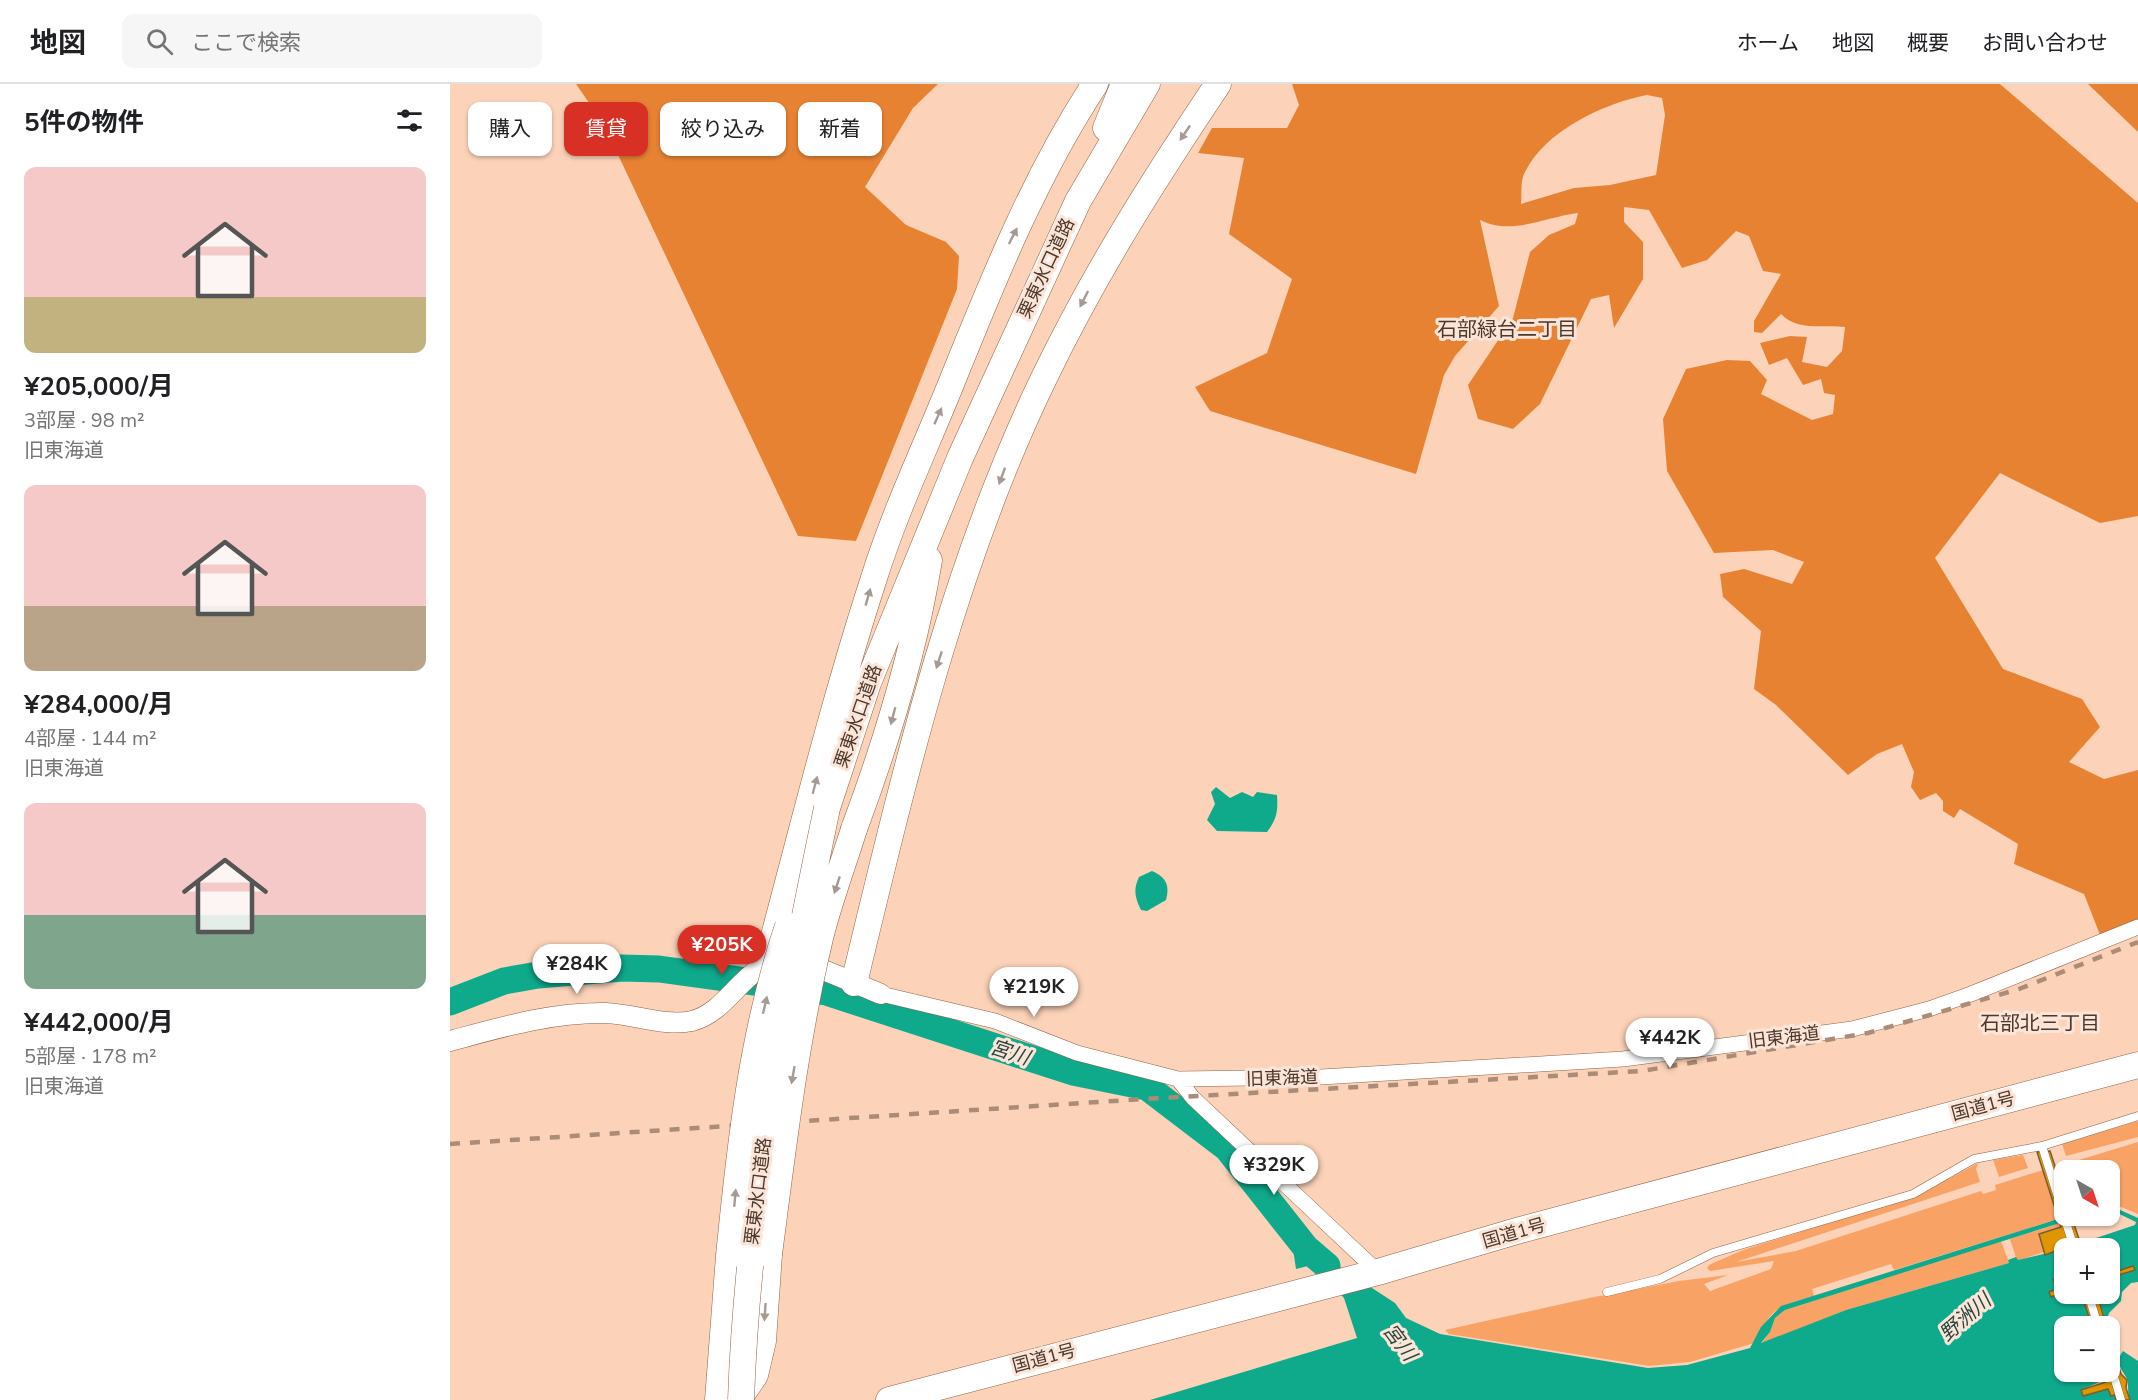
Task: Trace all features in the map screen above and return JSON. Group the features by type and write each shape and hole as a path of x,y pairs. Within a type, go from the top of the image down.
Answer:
{"highway":[{"path":"759,968 871,588 908,483 948,393 1005,251 1095,84"},
{"path":"1078,201 1124,84"},
{"name":"栗東水口道路","path":"740,1400 744,1327 762,1156 791,981 827,808 868,683 936,515 1078,201 1147,84"},
{"path":"1078,201 1160,84"},
{"path":"854,983 909,755 975,548 1006,464 1043,381 1090,288 1142,196 1218,84"},
{"path":"740,1400 755,1375 763,1341 769,1254 789,1099 803,1017 821,935 854,829 884,749 920,615 936,515"},
{"path":"718,1400 739,1161 764,1007 827,808"},
{"name":"国道1号","path":"889,1400 1371,1274 1520,1230 2138,1065"}],"street":[{"name":"旧東海道","path":"759,968 790,958 881,994 995,1021 1077,1053 1178,1080 1321,1077 1623,1059 1852,1029 1961,998 2138,927"},
{"path":"450,1041 564,1014 607,1013 688,1022 707,1017 759,968"},
{"path":"1178,1080 1192,1097 1371,1274"}],"lane":[{"path":"1607,1292 1660,1279 1713,1253 1913,1194 1974,1159 2042,1146 2138,1116"},
{"path":"2042,1146 2071,1238"},
{"path":"2116,1382 2121,1400"}],"shaded area":[{"path":"576,84 938,84 913,108 865,187 906,225 946,242 959,256 957,289 856,541 798,536 619,156 648,156 648,102 588,102"},
{"path":"1292,84 2000,84 2138,203 2138,516 2100,523 2000,473 1935,558 2003,669 2082,699 2100,727 2069,762 2104,779 2138,770 2138,925 2102,940 2084,894 2014,864 2018,844 1960,809 1954,818 1943,811 1943,801 1936,793 1920,800 1911,787 1914,772 1902,744 1877,754 1848,775 1776,705 1754,689 1761,631 1723,597 1720,574 1744,569 1792,584 1804,562 1773,550 1714,553 1667,471 1663,419 1686,369 1727,360 1750,361 1767,380 1761,394 1812,420 1833,414 1835,395 1824,393 1821,379 1803,385 1787,358 1769,365 1760,343 1790,336 1807,337 1802,362 1827,367 1842,351 1845,327 1803,325 1788,320 1781,314 1762,333 1754,332 1754,321 1781,274 1763,271 1749,236 1736,231 1707,260 1682,268 1649,210 1624,207 1624,222 1643,242 1643,279 1614,328 1609,295 1591,299 1540,404 1513,429 1478,419 1468,385 1513,318 1530,252 1549,235 1575,224 1578,213 1516,226 1492,224 1480,220 1499,306 1455,356 1444,375 1416,474 1210,411 1195,387 1267,353 1292,279 1229,234 1244,158 1198,153 1212,128 1287,128 1299,105","holes":["1647,95 1662,98 1665,115 1656,175 1610,185 1574,188 1521,204 1523,175 1534,157 1561,132 1595,112 1630,99"]},
{"path":"2088,84 2138,84 2138,132"},
{"path":"2138,1121 2138,1137 2066,1156 2062,1144"},
{"path":"2138,1142 2138,1214 2120,1207 2120,1160 2079,1160"},
{"path":"2023,1155 2028,1168 1999,1177 1993,1160"},
{"path":"1978,1163 1976,1169 1980,1182 1736,1262 1796,1251 1981,1191 1983,1194 1996,1190 1995,1185 2043,1170 2054,1206 2054,1220 1894,1270 1891,1264 1812,1289 1814,1296 1784,1306 1772,1314 1751,1344 1690,1362 1649,1366 1449,1334 1445,1330 1589,1298 1679,1281 1728,1275 1704,1284 1710,1291 1771,1269 1774,1261 1710,1271 1707,1268 1709,1265 1743,1250 1921,1194"},
{"path":"2054,1225 2061,1227 2039,1234 2044,1252 2017,1261 2010,1239"},
{"path":"2001,1241 2009,1263 1846,1310 1761,1344 1770,1332 1775,1318 1785,1310"}],"water":[{"path":"1216,787 1230,798 1242,792 1253,797 1257,792 1277,795 1276,815 1267,832 1217,831 1207,820 1215,804 1211,792"},
{"path":"1152,871 1166,882 1166,900 1147,911 1141,910 1137,902 1137,882 1139,877"},
{"path":"2120,1210 2138,1218 2138,1282 2131,1283 2122,1292 2120,1302 2120,1275 2135,1270 2133,1266 2120,1270 2120,1238 2096,1238 2135,1225 2136,1222 2120,1214"},
{"name":"野洲川","path":"2054,1220 2054,1225 1785,1310 1775,1318 1770,1332 1761,1343 1846,1310 2009,1263 2008,1260 2016,1257 2018,1260 2054,1251 2054,1290 2049,1292 2051,1297 2054,1296 2054,1304 2085,1304 2089,1316 2054,1316 2054,1382 2100,1382 2081,1390 2084,1396 2108,1389 2111,1396 2115,1395 2116,1400 1150,1400 1357,1338 1344,1298 1312,1265 1296,1269 1293,1249 1306,1239 1340,1267 1395,1303 1406,1318 1440,1334 1648,1368 1687,1365 1750,1348 1761,1327 1781,1306"},
{"path":"2100,1304 2118,1304 2108,1316 2104,1316"},
{"path":"2123,1351 2138,1361 2138,1400 2130,1400 2127,1379 2120,1366 2120,1355"}],"building":[{"path":"2050,1151 2054,1163 2054,1205 2037,1152"},
{"path":"2075,1226 2079,1238 2054,1238 2054,1252 2045,1255 2039,1234 2061,1227"},
{"path":"2133,1266 2135,1270 2120,1275 2120,1270"},
{"path":"2054,1290 2054,1296 2051,1297 2049,1292"},
{"path":"2085,1304 2100,1304 2103,1316 2089,1316"},
{"path":"2120,1371 2127,1380 2126,1388 2130,1400 2116,1400 2115,1395 2111,1396 2108,1389 2083,1396 2081,1390 2106,1382 2120,1382"}],"waterway":[{"name":"宮川","path":"450,1002 504,981 538,975 622,968 659,969 826,992 1073,1072 1147,1087 1227,1148 1306,1248 1327,1266"}],"railway":[{"path":"450,1144 1144,1099 1642,1071 1868,1033 2019,989 2138,942"}],"district":[{"name":"石部緑台二丁目","path":"1507,329"},
{"name":"石部北三丁目","path":"2040,1023"}]}
